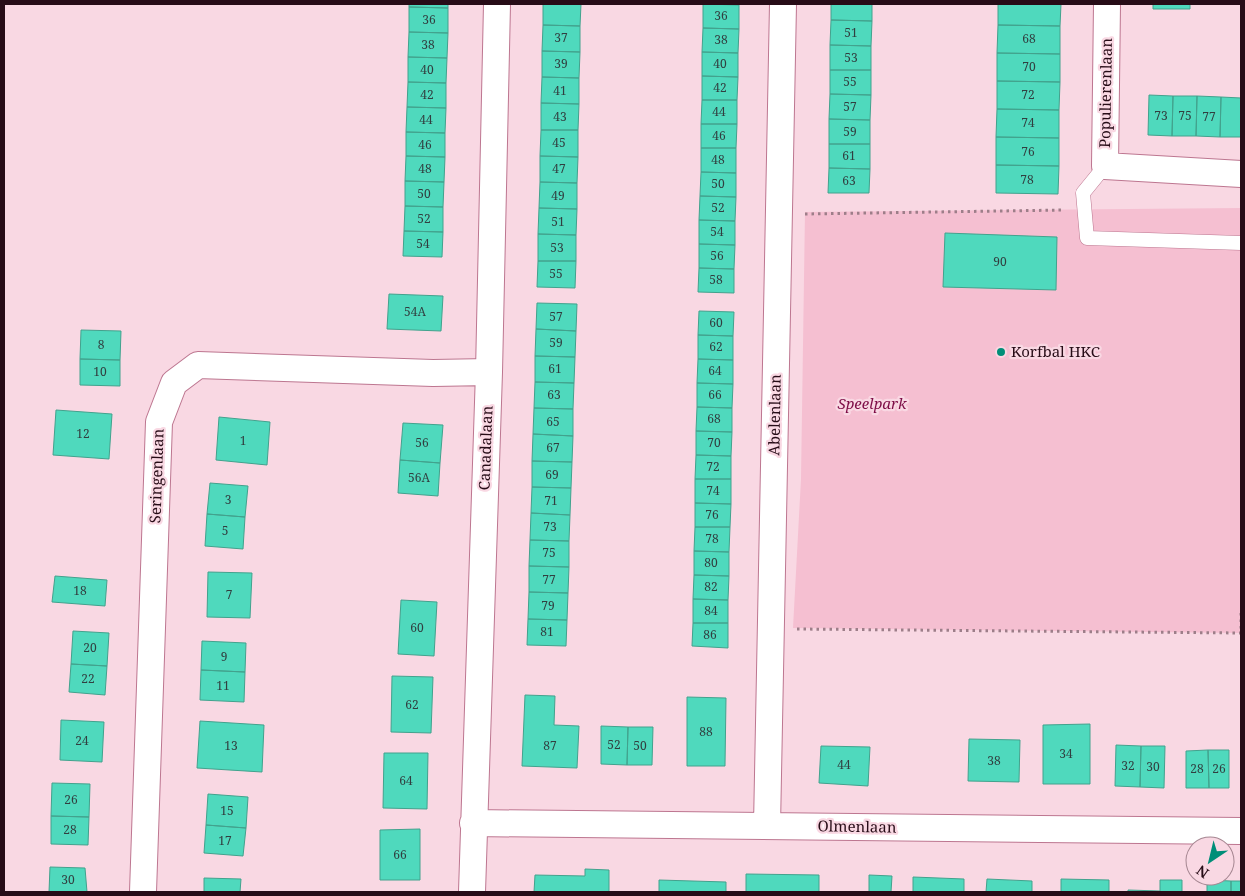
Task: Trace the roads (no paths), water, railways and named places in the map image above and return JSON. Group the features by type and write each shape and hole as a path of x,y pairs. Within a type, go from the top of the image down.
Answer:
{"street":[{"name":"Canadalaan","path":"472,892 497,4"},
{"name":"Abelenlaan","path":"767,826 783,4"},
{"name":"Populierenlaan","path":"1107,4 1105,166 1241,174"},
{"name":"Seringenlaan","path":"143,892 159,422 174,383 198,365 433,373 488,372"},
{"name":"Olmenlaan","path":"473,823 1241,831"}],"lane":[{"path":"1105,166 1083,192 1087,238 1241,243"}],"place":[{"name":"Korfbal HKC","path":"1001,352"}],"park label":[{"name":"Speelpark","path":"872,404"}]}
